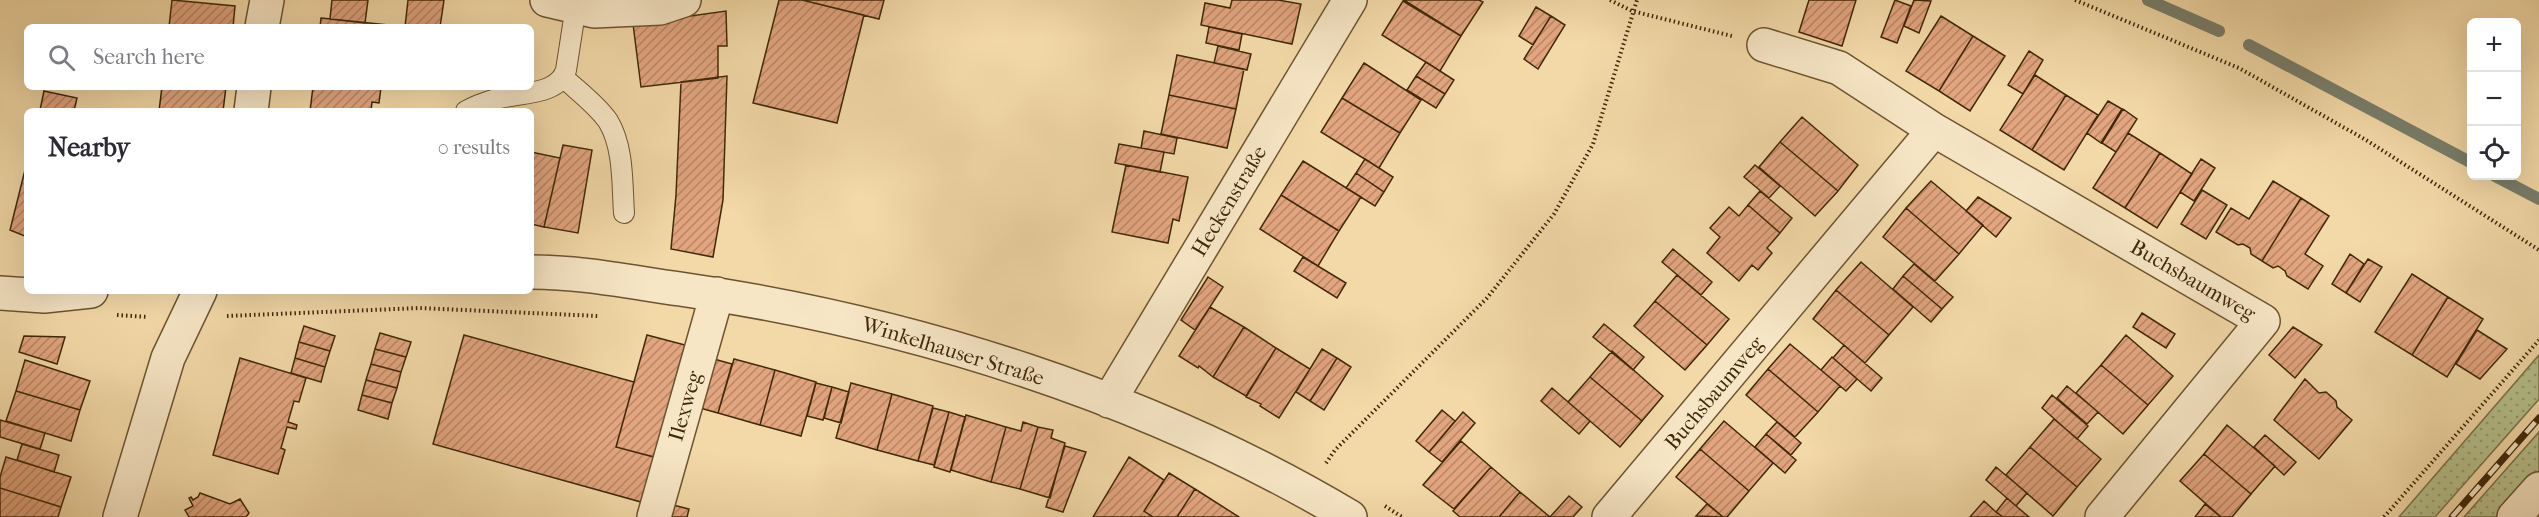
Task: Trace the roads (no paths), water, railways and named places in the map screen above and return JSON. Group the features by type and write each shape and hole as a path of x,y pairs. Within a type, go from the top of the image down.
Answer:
{"street":[{"path":"263,24 267,0"},
{"path":"562,3 594,11 660,8 684,0"},
{"name":"Heckenstraße","path":"1109,401 1350,0"},
{"name":"Buchsbaumweg","path":"1764,45 1839,68 1934,130 2263,321 2102,517"},
{"path":"251,108 254,90"},
{"name":"Buchsbaumweg","path":"1609,517 1934,130"},
{"name":"Winkelhauser Straße","path":"534,272 560,272 717,294 828,314 985,357 1109,401 1213,444 1304,506 1350,517"},
{"path":"0,292 100,303"},
{"name":"Ilexweg","path":"654,517 717,294"},
{"path":"120,517 168,358 193,304"},
{"path":"2514,517 2539,489"}],"lane":[{"path":"562,3 564,78 602,114 612,130 620,164 624,213"},
{"path":"473,108 497,98 551,87 564,78"}],"waterway":[{"path":"2148,0 2219,31"},
{"path":"2249,45 2467,160"},
{"path":"2503,180 2539,199"}],"railway":[{"path":"2452,517 2539,418"}]}
